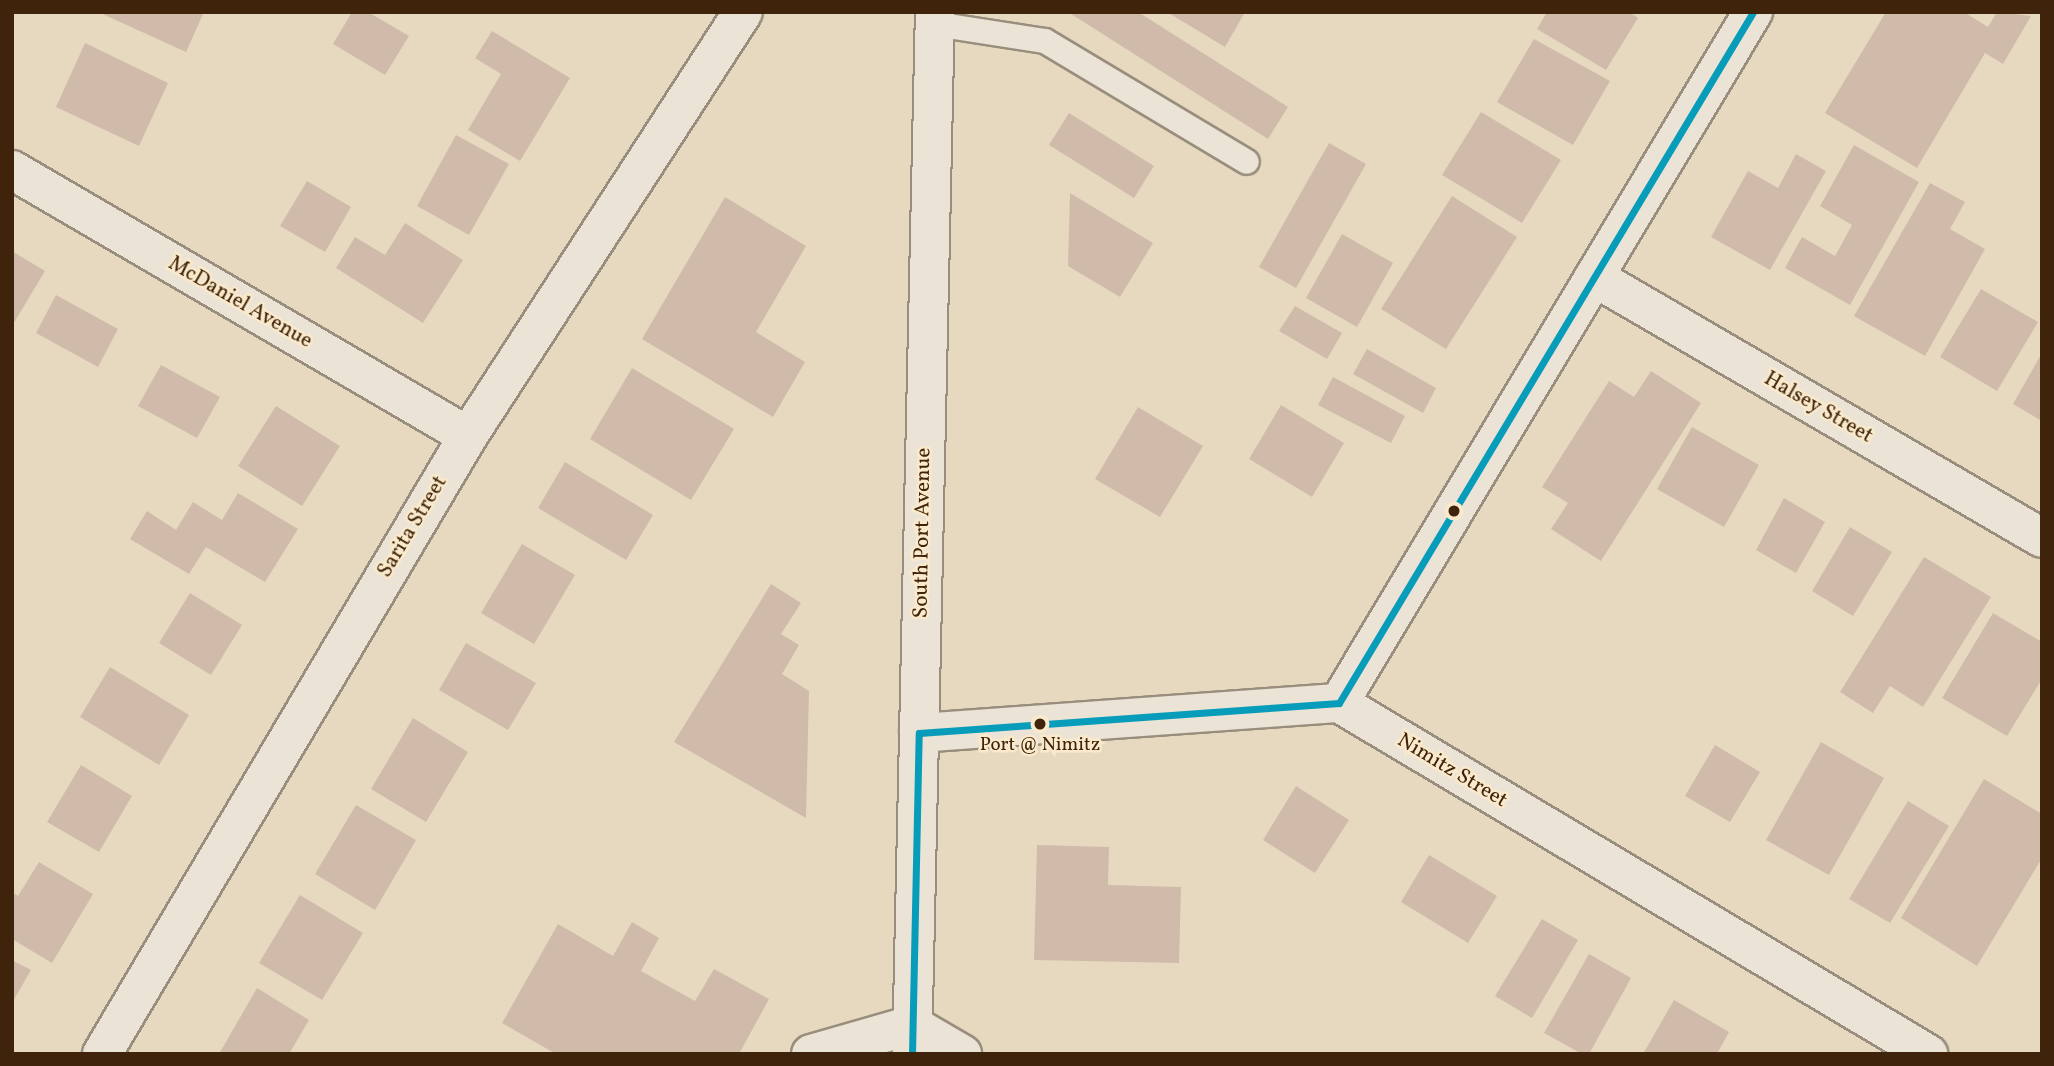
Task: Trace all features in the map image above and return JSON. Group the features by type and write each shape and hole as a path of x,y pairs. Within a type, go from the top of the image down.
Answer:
{"street":[{"name":"Sarita Street","path":"102,1054 468,436 743,12"},
{"path":"919,733 1339,703 1753,12"},
{"name":"South Port Avenue","path":"912,1039 935,18"},
{"name":"McDaniel Avenue","path":"12,170 468,436"},
{"name":"Halsey Street","path":"1594,277 2042,538"},
{"name":"Nimitz Street","path":"1339,703 1928,1054"},
{"path":"811,1054 912,1039 962,1054"}],"lane":[{"path":"935,18 1045,41 1247,162"}],"building":[{"path":"98,12 204,12 186,52"},
{"path":"352,12 368,12 409,36 385,75 333,44"},
{"path":"1068,12 1138,12 1288,107 1268,139"},
{"path":"1167,12 1245,12 1225,47"},
{"path":"1547,12 1629,12 1638,18 1606,70 1537,29"},
{"path":"1886,12 1964,12 1988,27 1997,12 2031,16 2003,64 1985,53 1917,168 1825,113"},
{"path":"492,31 570,78 520,161 468,130 501,74 475,58"},
{"path":"1534,39 1610,81 1573,145 1497,102"},
{"path":"85,43 168,83 139,146 56,107"},
{"path":"1481,112 1561,160 1522,223 1442,175"},
{"path":"1069,113 1154,166 1134,198 1049,145"},
{"path":"456,135 509,164 469,235 417,206"},
{"path":"1329,143 1366,164 1296,288 1259,267"},
{"path":"1854,145 1919,182 1850,305 1785,268 1802,237 1835,256 1852,225 1820,206"},
{"path":"1796,154 1826,171 1770,270 1711,237 1748,171 1778,188"},
{"path":"307,181 351,207 325,252 280,226"},
{"path":"1930,183 1965,202 1950,229 1985,249 1925,356 1854,316"},
{"path":"1070,193 1153,243 1120,297 1068,266"},
{"path":"1452,196 1517,237 1446,349 1381,309"},
{"path":"725,197 806,246 756,332 805,362 773,417 642,339"},
{"path":"405,223 463,260 423,323 336,268 355,237 385,255"},
{"path":"1342,234 1393,263 1357,327 1306,298"},
{"path":"12,251 45,271 12,326"},
{"path":"1981,289 2038,322 1997,391 1940,357"},
{"path":"56,295 118,329 98,367 36,333"},
{"path":"1295,306 1342,333 1327,359 1279,331"},
{"path":"1367,349 1436,388 1423,413 1353,374"},
{"path":"2042,353 2042,421 2013,404"},
{"path":"161,365 220,397 197,438 138,406"},
{"path":"632,368 734,429 691,500 590,439"},
{"path":"1651,371 1701,403 1601,561 1551,529 1568,503 1542,487 1609,381 1634,397"},
{"path":"1333,377 1405,416 1391,443 1318,405"},
{"path":"1281,405 1344,443 1312,497 1249,459"},
{"path":"276,406 340,446 302,506 238,466"},
{"path":"1138,407 1203,446 1160,517 1095,479"},
{"path":"1692,427 1759,465 1724,527 1657,489"},
{"path":"565,462 653,515 626,560 538,508"},
{"path":"238,493 298,529 265,582 206,547 189,574 130,539 147,511 176,530 193,502 222,520"},
{"path":"1784,498 1825,522 1796,573 1756,550"},
{"path":"1850,527 1892,552 1853,616 1812,591"},
{"path":"522,544 575,575 534,644 481,613"},
{"path":"1924,557 1991,597 1923,707 1890,686 1873,713 1840,692"},
{"path":"771,584 801,603 781,634 799,645 782,674 809,691 806,818 674,742"},
{"path":"190,593 242,625 211,675 159,643"},
{"path":"1993,613 2042,642 2042,679 2007,736 1942,698"},
{"path":"466,643 536,683 508,730 439,690"},
{"path":"110,667 189,715 159,765 80,717"},
{"path":"413,718 468,752 426,822 371,789"},
{"path":"1821,742 1884,778 1829,875 1766,840"},
{"path":"1715,745 1760,772 1730,822 1685,796"},
{"path":"81,765 132,796 99,852 47,822"},
{"path":"1984,779 2042,814 2042,858 1977,966 1901,918"},
{"path":"1296,786 1349,820 1315,873 1263,840"},
{"path":"1908,801 1949,826 1890,923 1849,899"},
{"path":"356,805 416,840 375,910 315,874"},
{"path":"1037,845 1109,847 1108,885 1181,887 1179,963 1034,960"},
{"path":"1429,855 1497,896 1468,943 1401,902"},
{"path":"39,862 93,894 52,963 12,939 12,892 18,896"},
{"path":"300,895 363,933 322,1000 259,963"},
{"path":"1542,919 1578,940 1532,1018 1495,996"},
{"path":"632,922 659,938 641,971 695,1001 714,969 769,999 739,1054 556,1054 502,1023 558,924 613,956"},
{"path":"1589,954 1631,978 1589,1054 1582,1054 1544,1033"},
{"path":"12,960 31,970 12,1003"},
{"path":"257,988 309,1020 289,1054 219,1054"},
{"path":"1674,1000 1729,1032 1717,1054 1643,1054"}],"transit line":[{"path":"912,1054 919,733 1339,703 1753,12"}],"place":[{"name":"Port @ Nimitz","path":"1040,724"}]}
